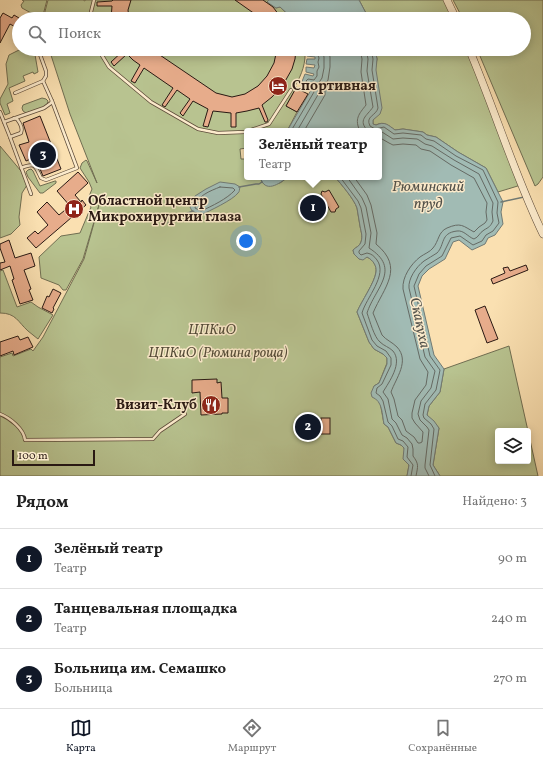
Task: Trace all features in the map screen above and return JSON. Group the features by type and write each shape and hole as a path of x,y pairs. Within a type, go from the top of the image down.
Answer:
{"street":[{"path":"448,0 453,12"},
{"path":"472,56 526,197 543,234"}],"lane":[{"path":"91,12 94,0"},
{"path":"16,93 43,81 46,76 46,71 41,56"},
{"path":"102,56 109,68 151,102 198,128 218,133 244,132"},
{"path":"21,168 30,164 33,165 41,178 46,180 77,168 43,81"},
{"path":"257,128 269,124 291,90"},
{"path":"4,122 44,108 52,101"},
{"path":"0,112 31,194"},
{"path":"10,137 21,133 22,131 19,121 14,118"},
{"path":"0,414 13,422 22,432 25,440 33,440 153,439 160,431 185,414"}],"green space":[{"path":"22,0 47,0 44,12 29,12 22,8 21,5 24,1"},
{"path":"48,0 269,0 268,2 276,8 280,7 285,12 45,12"},
{"path":"359,0 447,0 453,12 365,12"},
{"path":"453,0 543,0 543,177 535,186 480,56 531,56 531,12 459,12"},
{"path":"12,54 12,56 35,56 38,72 34,74 33,72 23,76 25,81 9,88 13,101 7,104 10,113 5,115 0,99 8,84 6,64 9,55"},
{"name":"ЦПКиО (Рюмина роща)","path":"51,56 305,56 302,73 295,86 297,87 286,106 297,112 289,128 244,128 244,148 240,149 241,159 244,159 244,180 261,180 262,182 280,183 284,180 337,180 355,204 362,238 360,245 353,250 354,254 359,259 369,258 373,261 376,268 373,281 357,312 369,342 374,349 387,358 387,363 379,383 374,386 377,399 380,402 384,424 388,427 396,443 404,448 409,465 407,476 0,476 0,357 12,353 13,356 31,349 33,351 43,337 84,259 99,205 83,259 66,290 63,290 59,285 41,278 39,257 61,236 80,233 91,207 88,199 92,189 80,168 82,163 86,160 97,183 70,114"},
{"path":"376,56 472,56 521,185 498,192 486,168 436,137 427,135 423,132 403,129 395,130 388,125 373,124 373,120 375,118 375,70"},
{"path":"42,98 48,101 45,107 26,113 23,111 23,105"},
{"path":"0,146 21,171 27,185 22,193 19,217 20,225 11,234 0,238"},
{"path":"31,169 40,186 55,181 56,183 43,193 40,193 26,172"},
{"path":"3,270 17,307 31,302 53,315 38,339 13,316 0,313 0,271"},
{"path":"509,346 527,428 495,428 495,464 531,464 531,444 538,476 440,476 433,465 439,428 427,415 429,406 440,392 444,369"}],"water":[{"path":"269,0 359,0 365,12 285,12 280,7 276,8 267,2"},
{"name":"Рюминский пруд","path":"307,56 376,56 376,70 382,108 380,114 373,120 373,124 388,125 395,130 403,129 423,132 427,135 436,137 486,168 503,202 501,212 503,224 495,235 488,238 485,244 472,250 459,240 453,242 445,259 429,269 422,276 418,286 434,355 444,369 440,392 429,406 427,415 439,428 433,465 440,476 407,476 409,465 403,459 404,448 396,443 388,427 384,424 380,405 376,399 372,397 371,393 374,386 379,383 387,364 387,358 374,349 369,342 357,312 373,281 376,268 373,261 369,258 367,257 363,260 359,259 354,254 353,250 360,245 362,238 357,208 337,180 382,180 382,128 289,128 311,90 301,84 305,74 313,76 314,74 306,72 306,67 314,68 315,65 306,64 307,59 315,59 315,57"},
{"path":"261,180 284,180 277,185 272,186 265,185"},
{"path":"220,182 235,184 240,187 239,192 226,202 201,215 192,211 190,207 195,196"}],"building":[{"path":"131,0 128,12 112,12 112,6 97,6 97,2"},
{"path":"235,0 263,0 273,7 277,12 252,12"},
{"path":"3,13 12,18 12,25 10,24 0,43 0,18"},
{"path":"118,56 125,56 114,66 111,62"},
{"path":"129,56 161,56 216,93 232,97 245,94 258,86 267,76 274,63 276,56 295,56 292,69 283,85 262,105 268,120 267,122 265,122 259,108 236,113 236,127 231,127 231,113 213,111 208,127 203,126 208,109 193,101 183,116 180,113 190,99 177,90 165,107 162,105 173,88 144,68 135,83 131,81 140,65"},
{"path":"296,88 308,94 297,112 286,106"},
{"path":"40,116 61,169 43,176 35,157 26,161 19,145 29,142 23,123"},
{"name":"Областной центр Микрохирургии глаза","path":"78,172 88,183 75,195 86,205 36,248 27,238 35,231 38,234 48,225 37,212 47,202 59,215 70,206 57,191"},
{"path":"329,190 339,207 335,212 331,212 321,194 322,191 325,192"},
{"path":"9,240 15,258 31,253 35,266 24,270 31,289 29,290 33,300 20,304 12,280 14,279 10,266 0,270 0,263 5,262 0,244"},
{"path":"526,265 528,270 493,284 491,279 505,273 503,268 508,267 510,271"},
{"path":"53,289 61,293 52,313 42,308 47,296 49,297"},
{"path":"485,306 498,339 487,343 475,310"},
{"path":"18,336 20,340 28,337 33,347 14,355 13,351 0,356 0,342"},
{"path":"217,379 217,383 221,382 222,398 228,398 228,413 201,415 200,392 192,393 192,380"},
{"path":"321,418 330,418 330,434 321,434"}],"waterway":[{"path":"239,187 259,184 262,182"},
{"path":"501,202 524,197"},
{"path":"168,223 175,218 193,211"}],"place":[{"name":"Спортивная","path":"278,86"},
{"name":"Больница им. Семашко","path":"43,155"},
{"name":"Зелёный театр","path":"313,208"},
{"name":"Областной центр Микрохирургии глаза","path":"74,209"},
{"name":"Визит-Клуб","path":"211,405"},
{"name":"Танцевальная площадка","path":"308,427"}],"water label":[{"name":"Скакуха","path":"419,323"}],"park label":[{"name":"ЦПКиО","path":"212,330"}]}
